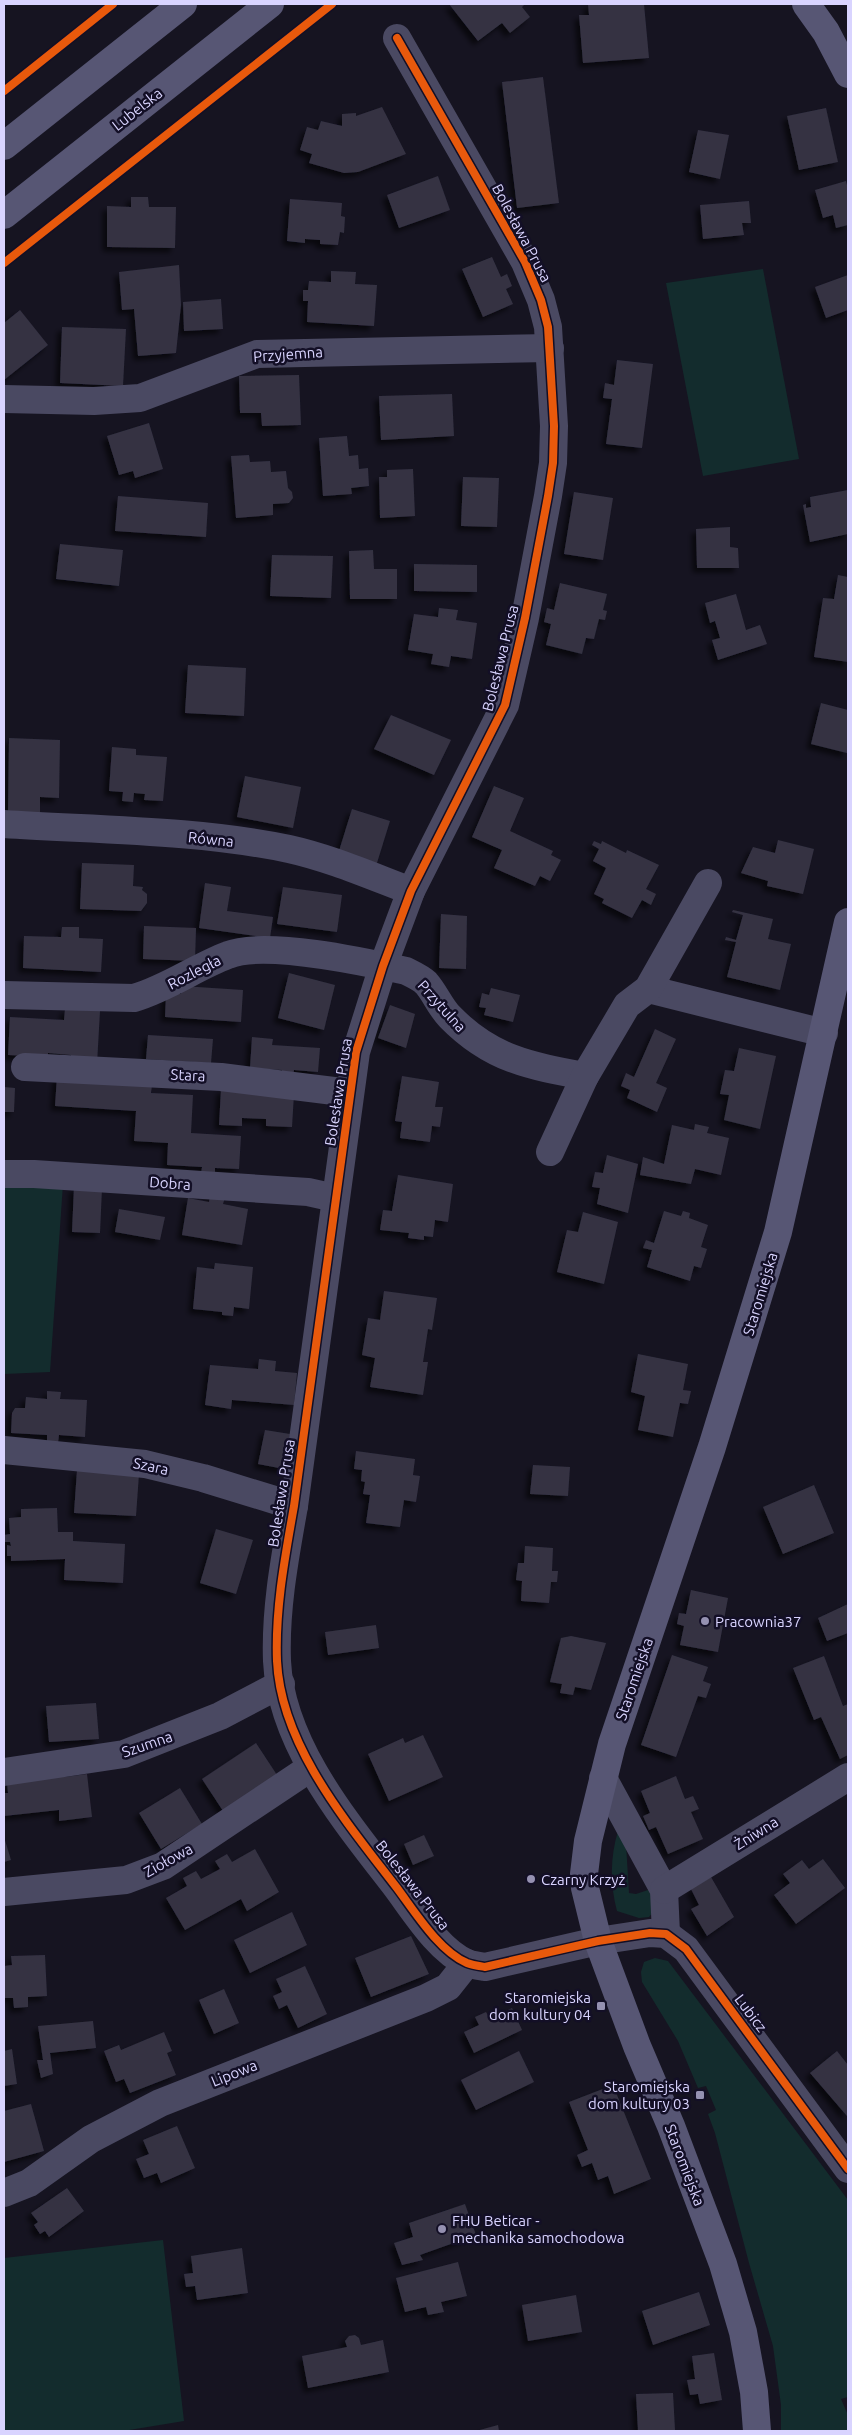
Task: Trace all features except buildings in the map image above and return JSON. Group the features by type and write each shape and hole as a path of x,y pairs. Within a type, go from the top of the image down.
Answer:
{"street":[{"path":"4,146 183,4"},
{"name":"Lubelska","path":"4,215 270,4"},
{"path":"806,4 826,32 848,74"},
{"name":"Bolesława Prusa","path":"397,38 525,262 541,300 548,327 550,348 554,426 552,463 527,609 512,681 499,720 411,891 383,966 356,1052 294,1506 283,1571 277,1661 289,1716 310,1768 345,1820 432,1933 447,1949 467,1963 485,1967 598,1941"},
{"name":"Przyjemna","path":"4,399 94,401 140,398 257,354 550,348"},
{"name":"Równa","path":"4,824 178,835 261,844 291,850 334,863 411,891"},
{"path":"550,1152 585,1076 627,1005 648,989 708,883"},
{"name":"Staromiejska","path":"757,2431 754,2392 743,2332 724,2264 671,2126 637,2046 598,1941 585,1888 584,1874 588,1841 612,1744 738,1365 776,1241 848,922"},
{"name":"Rozległa","path":"4,995 134,998 152,992 228,955 246,950 269,949 383,966"},
{"name":"Przytulna","path":"383,966 406,971 425,982 448,1015 472,1038 504,1056 542,1068 585,1076"},
{"path":"648,989 824,1032"},
{"name":"Stara","path":"25,1067 221,1077 350,1093"},
{"name":"Dobra","path":"4,1174 34,1174 308,1192 335,1198"},
{"name":"Szara","path":"4,1450 146,1464 203,1478 294,1506"},
{"name":"Szumna","path":"4,1772 124,1754 220,1716 281,1684"},
{"name":"Ziołowa","path":"4,1892 126,1880 145,1875 163,1866 310,1768"},
{"name":"Żniwna","path":"664,1890 848,1777"},
{"path":"598,1941 650,1933 666,1934 664,1890 603,1778"},
{"name":"Lubicz","path":"666,1934 686,1949 848,2169"},
{"name":"Lipowa","path":"4,2193 29,2182 90,2139 160,2102 434,1995 448,1987 467,1963"}],"green space":[{"path":"763,269 799,459 703,476 666,283"},
{"path":"4,1183 63,1184 50,1372 4,1374"},
{"path":"618,1831 626,1844 629,1893 636,1894 651,1889 653,1912 649,1917 639,1918 617,1911 612,1871 613,1851"},
{"path":"655,1958 668,1961 848,2200 848,2397 841,2399 848,2415 848,2431 781,2431 781,2405 773,2346 715,2133 708,2114 716,2110 706,2086 698,2088 678,2041 642,1982 641,1972 644,1962"},
{"path":"163,2240 184,2421 123,2431 4,2431 4,2258"}],"cycle path":[{"path":"4,91 113,4"},
{"path":"4,263 332,4"},
{"path":"397,38 525,262 541,300 548,327 554,426 553,463 525,618 505,705 411,891 383,966 356,1052 294,1506 281,1583 277,1642 281,1693 304,1753 320,1782 358,1837 420,1919 447,1950 467,1963 485,1967 598,1941 650,1933 666,1934 686,1949 848,2169"}],"place":[{"name":"Pracownia37","path":"705,1621"},
{"name":"Czarny Krzyż","path":"531,1879"},
{"name":"Staromiejska dom kultury 04","path":"601,2006"},
{"name":"Staromiejska dom kultury 03","path":"700,2095"},
{"name":"FHU Beticar - mechanika samochodowa","path":"442,2229"}]}
